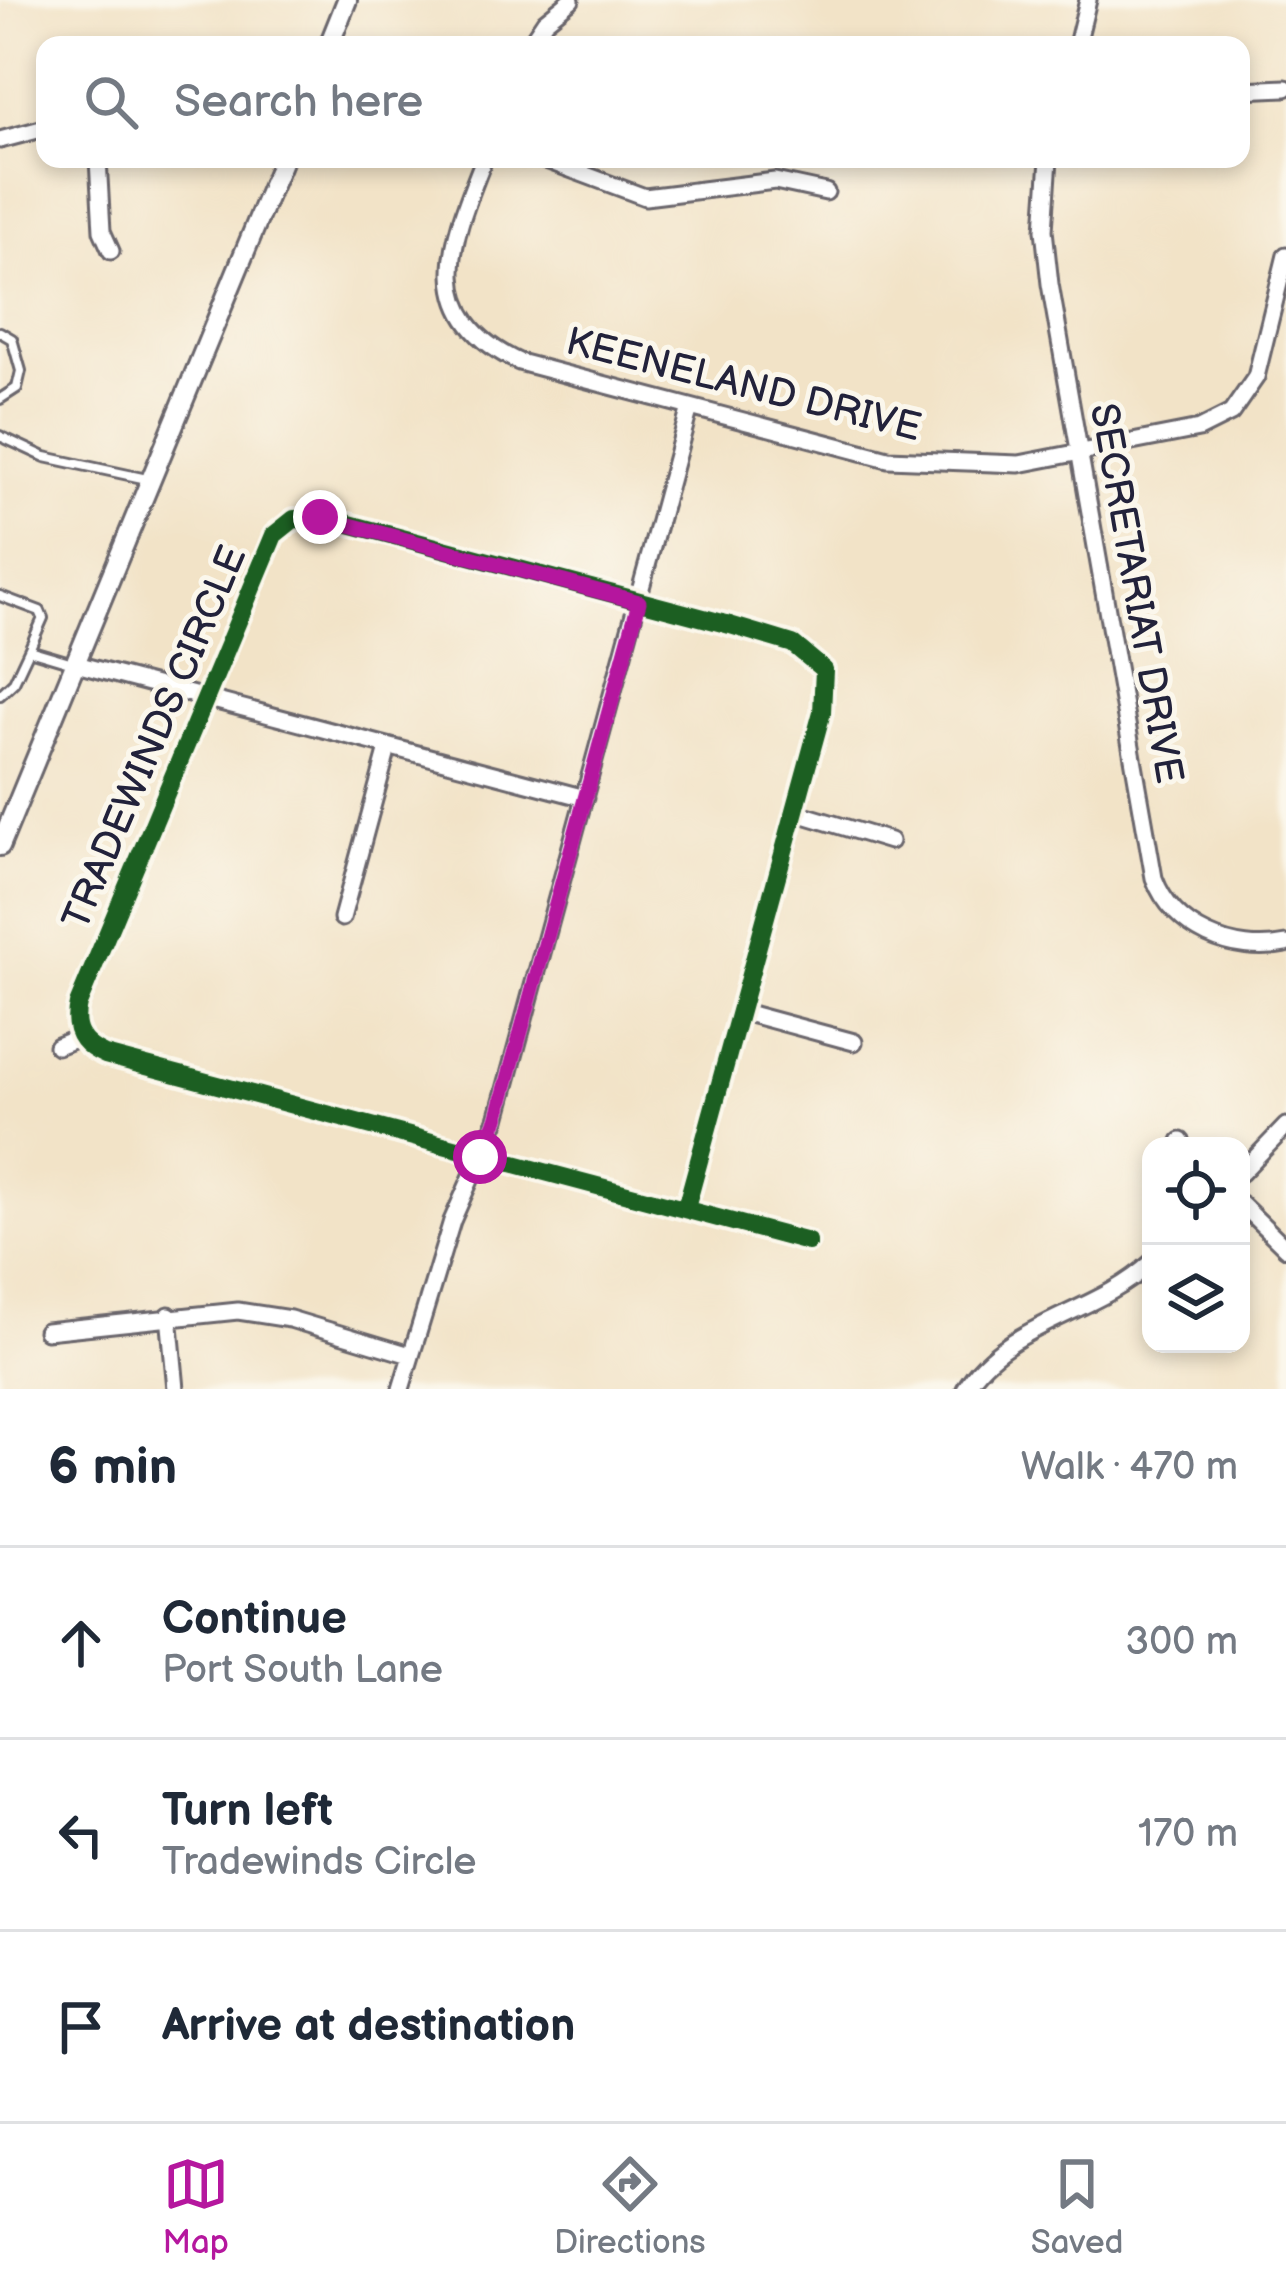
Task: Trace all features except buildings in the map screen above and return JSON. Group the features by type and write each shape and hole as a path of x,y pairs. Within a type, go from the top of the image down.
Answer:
{"street":[{"path":"333,36 347,0"},
{"path":"535,36 571,0"},
{"path":"1079,36 1088,0"},
{"path":"1250,90 1286,88"},
{"path":"0,140 36,130"},
{"path":"98,168 102,231 111,250"},
{"path":"0,846 279,168"},
{"name":"KEENELAND DRIVE","path":"481,168 450,262 461,312 473,331 519,362 888,459 971,466 1080,452 1199,429 1231,413 1256,376 1286,255"},
{"path":"567,168 645,197 775,181 826,192"},
{"name":"SECRETARIAT DRIVE","path":"1048,168 1044,230 1157,886 1176,915 1209,935 1249,946 1286,944"},
{"path":"401,1389 445,1241 497,1119 690,407"},
{"name":"TRADEWINDS CIRCLE","path":"80,1037 75,1023 78,1004 152,818 274,535 294,519 338,520 793,644 820,663 827,688 686,1208"},
{"path":"76,664 585,798"},
{"path":"342,918 388,748"},
{"path":"794,812 890,842"},
{"path":"740,1011 854,1042"},
{"path":"58,1046 80,1037 105,1055 808,1242"},
{"path":"1250,1164 1286,1126"},
{"path":"1250,1213 1286,1248"},
{"path":"965,1389 978,1369 1009,1342 1108,1296 1142,1269"},
{"path":"46,1331 169,1315 256,1313 410,1355"},
{"path":"169,1315 176,1389"}],"lane":[{"path":"0,332 12,339 21,371 17,388 0,399"},
{"path":"0,436 44,457 152,481"},
{"path":"0,596 40,611 43,618 14,682 0,695"},
{"path":"29,650 76,664"}],"cycle path":[{"path":"686,1208 822,712 824,670 793,644 730,625 338,521 294,519 274,535 78,1004 76,1021 84,1041 105,1055 808,1242"}],"route":[{"path":"320,517 639,602 497,1119 480,1157"}]}
